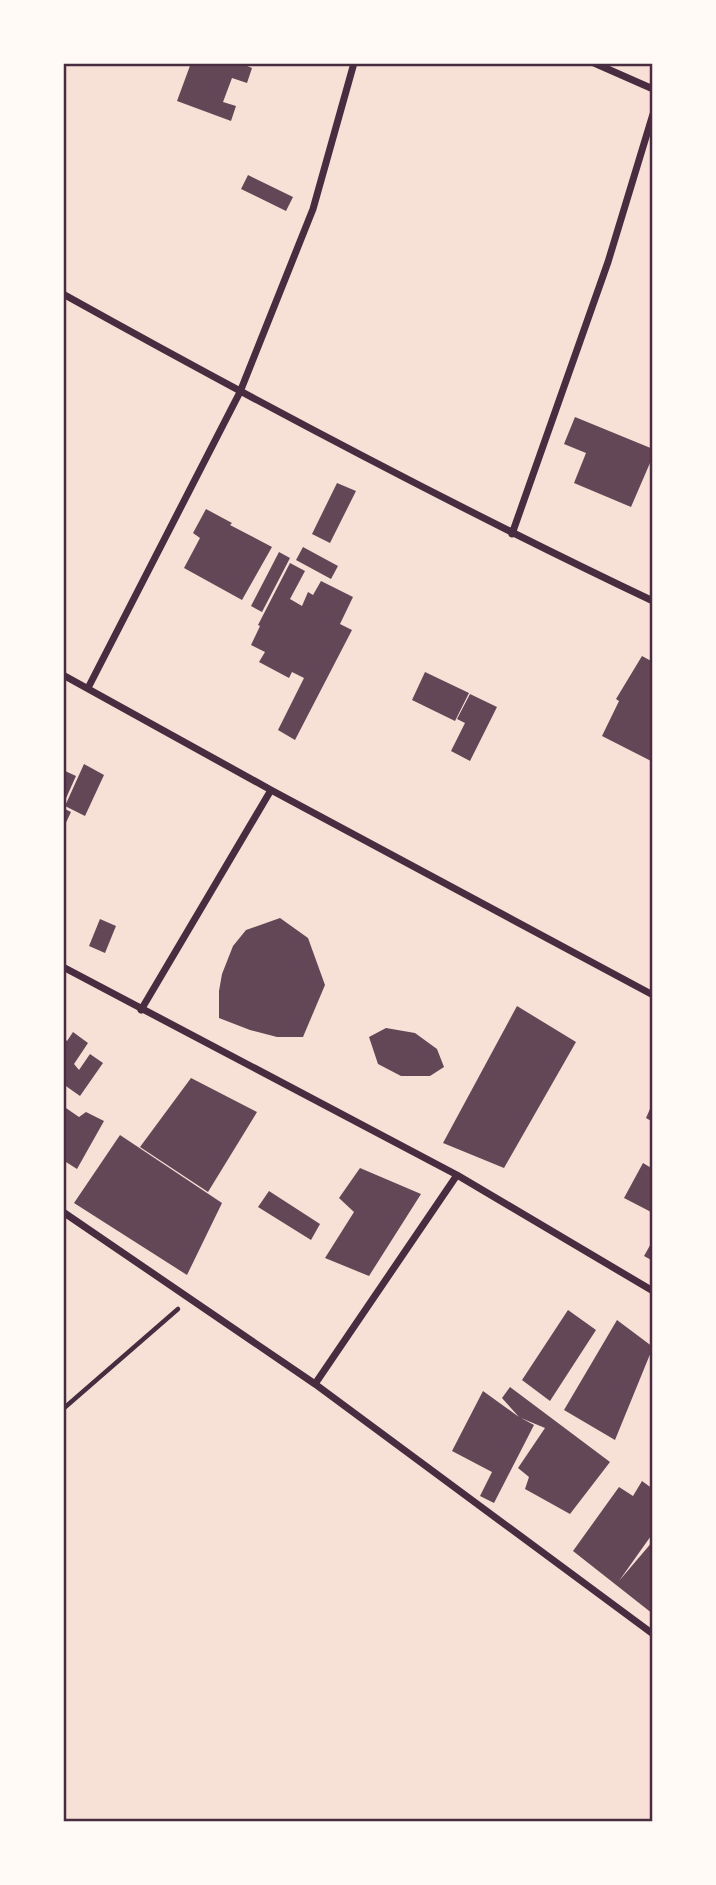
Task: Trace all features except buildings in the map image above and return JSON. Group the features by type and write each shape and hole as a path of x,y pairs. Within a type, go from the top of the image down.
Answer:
{"street":[{"path":"88,688 240,392 313,209 354,63"},
{"path":"594,63 653,89"},
{"path":"512,534 608,262 653,114"},
{"path":"63,295 240,392 512,534 653,601"},
{"path":"63,676 652,994"},
{"path":"141,1010 271,790"},
{"path":"63,967 457,1175 653,1291"},
{"path":"315,1384 457,1175"},
{"path":"63,1212 315,1384 653,1634"}],"path":[{"path":"63,1409 190,1299"}]}
